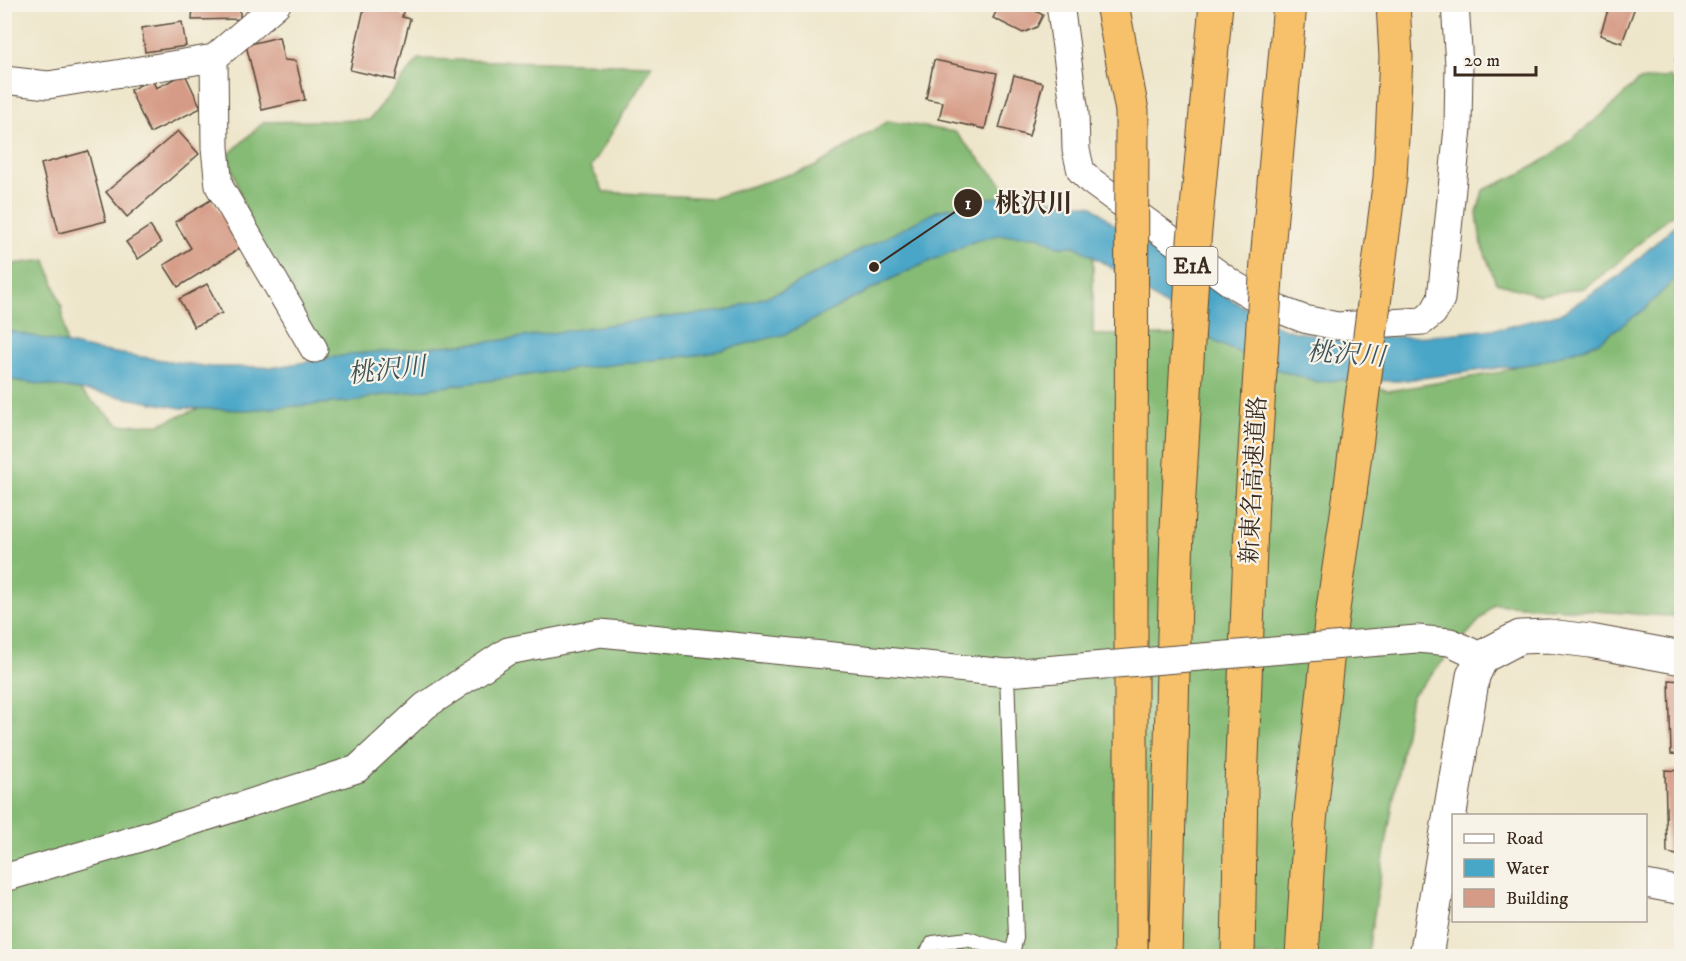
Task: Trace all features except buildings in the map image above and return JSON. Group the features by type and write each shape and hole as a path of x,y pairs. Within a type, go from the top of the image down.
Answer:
{"highway":[{"path":"1112,4 1132,111 1131,957"},
{"name":"E1A","path":"1165,957 1177,529 1194,241 1216,4"},
{"name":"新東名高速道路","path":"1238,957 1241,785 1252,498 1267,261 1290,4"},
{"path":"1302,957 1310,822 1331,623 1390,178 1396,57 1393,4"}],"street":[{"path":"4,80 48,85 214,58 277,4"},
{"path":"1060,4 1074,113 1076,150 1081,171 1091,181 1231,283 1270,306 1304,320 1337,326 1423,321 1433,314 1441,299 1458,128 1459,65 1455,4"},
{"path":"214,58 214,148 219,186 314,349"},
{"path":"4,878 137,839 357,769 425,706 508,651 600,633 1007,673 1417,639 1450,642 1482,657"},
{"path":"1454,814 1473,676 1482,657 1520,637 1549,636 1682,658"},
{"path":"1426,957 1450,846"},
{"path":"1647,884 1682,891"}],"lane":[{"path":"925,957 933,943 968,939 1012,953 1016,938 1007,673"}],"green space":[{"path":"419,59 653,65 591,167 604,192 713,198 816,166 888,121 955,132 1007,190 1093,236 1093,335 1237,335 1388,391 1501,372 1620,323 1681,271 1681,617 1494,604 1411,697 1367,956 5,956 4,265 46,260 62,308 71,383 120,425 160,424 329,356 254,238 228,155 264,122 369,120"},
{"path":"1670,77 1681,91 1681,209 1660,224 1617,264 1584,288 1539,295 1496,283 1481,243 1477,213 1483,190 1522,173 1548,158 1603,114 1638,81"}],"water":[{"path":"1024,196 1093,206 1111,222 1202,283 1275,325 1291,331 1341,339 1427,336 1503,328 1562,313 1619,276 1681,220 1681,273 1646,308 1597,343 1538,363 1398,381 1318,382 1269,367 1218,343 1112,268 1075,246 1058,246 1038,236 999,235 975,241 895,277 786,334 706,354 557,371 371,397 359,401 246,410 181,408 5,379 5,330 95,350 210,367 276,367 353,354 496,341 648,319 725,311 782,291 937,211 986,198"}],"place":[{"name":"桃沢川","path":"874,267"}]}
